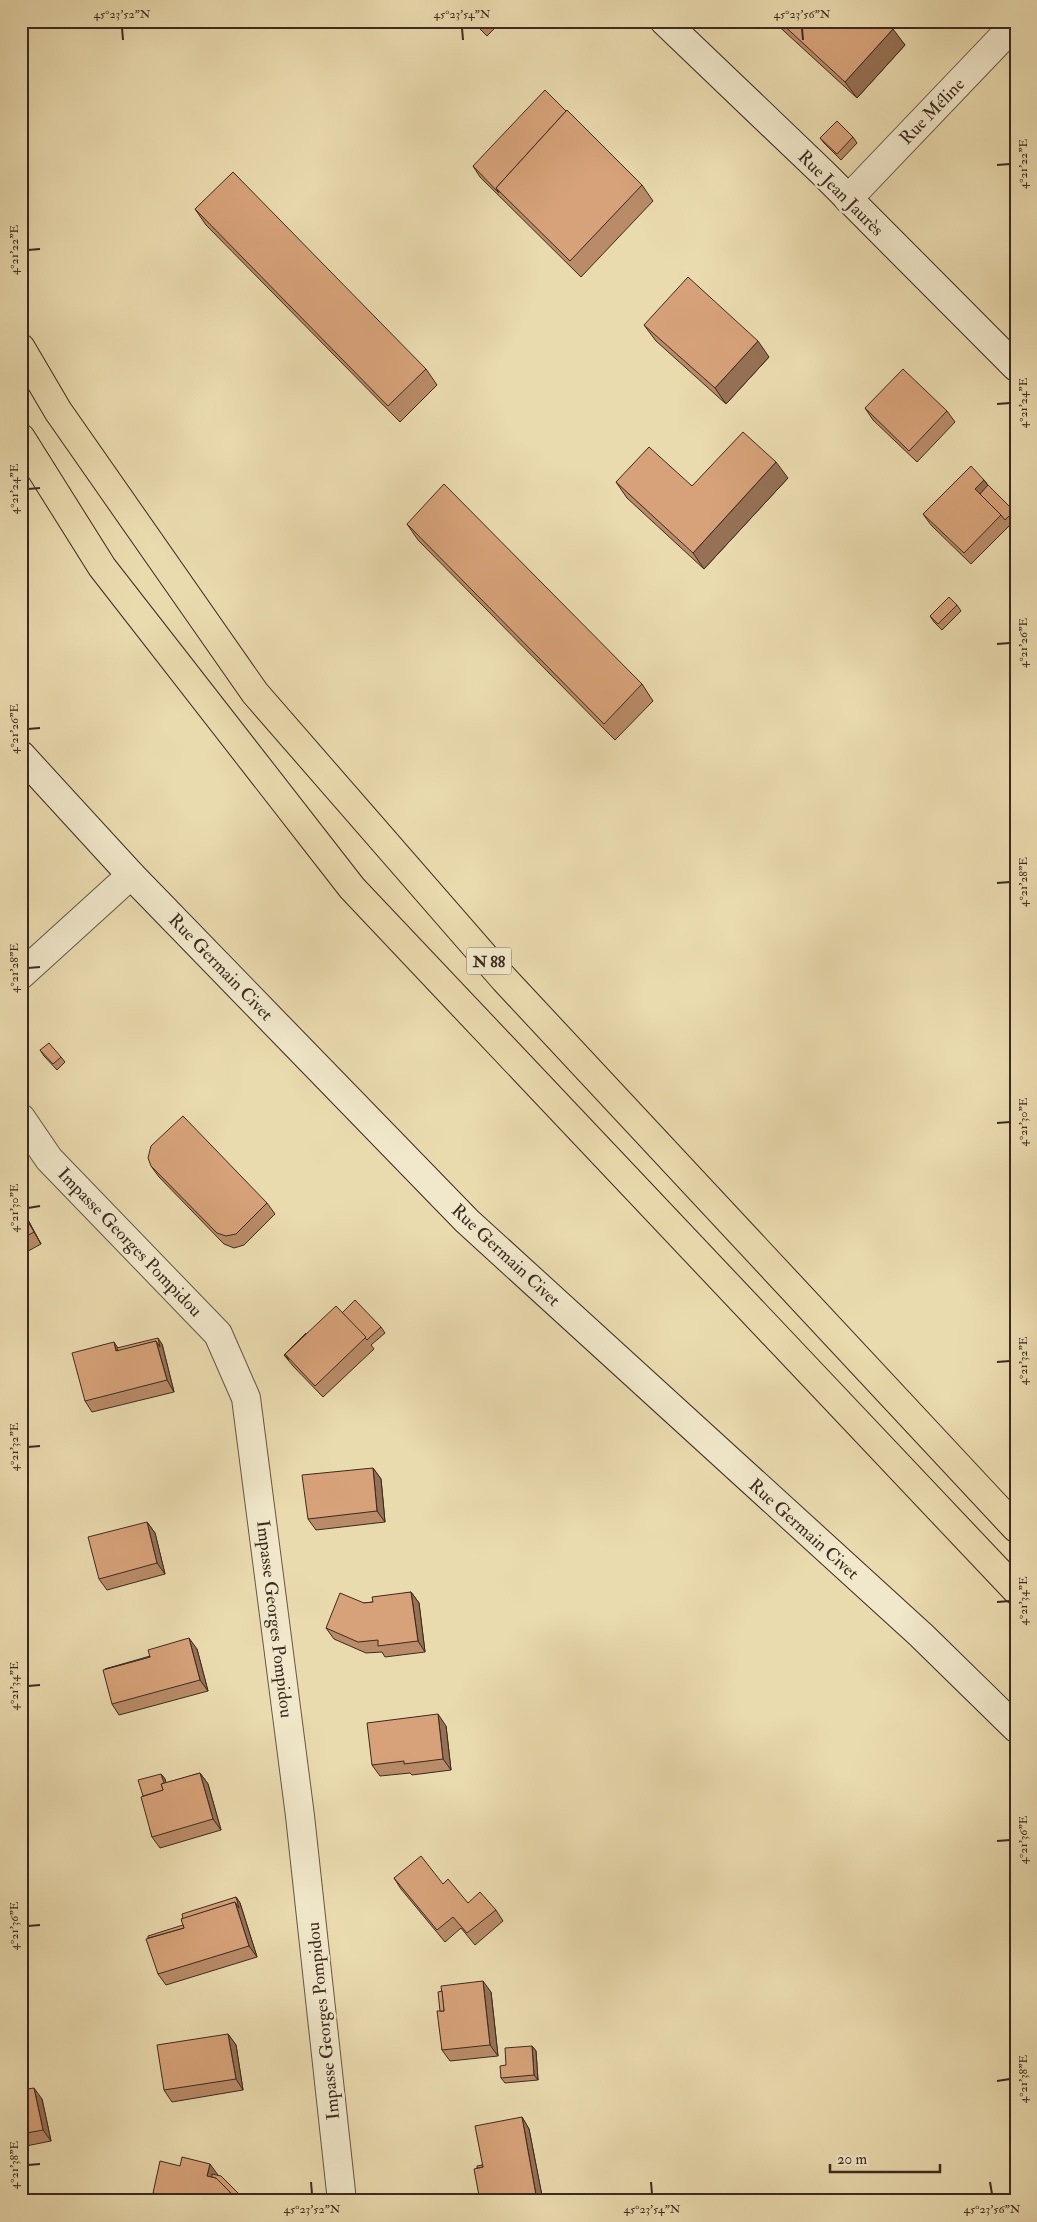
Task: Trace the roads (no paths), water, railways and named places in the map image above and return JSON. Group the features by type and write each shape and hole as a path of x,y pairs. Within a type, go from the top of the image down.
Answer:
{"highway":[{"name":"N 88","path":"21,348 58,411 255,693 504,979 1016,1528"},
{"name":"N 88","path":"21,438 102,567 352,888 1016,1590"}],"street":[{"name":"Rue Jean Jaurès","path":"664,21 848,199 1016,367"},
{"name":"Rue Méline","path":"848,199 1016,23"},
{"name":"Rue Germain Civet","path":"21,755 131,875 467,1221 921,1635 1016,1728"},
{"path":"21,975 131,875"},
{"name":"Impasse Georges Pompidou","path":"21,1118 49,1159 218,1334 246,1398 300,1816 342,2201"}]}
